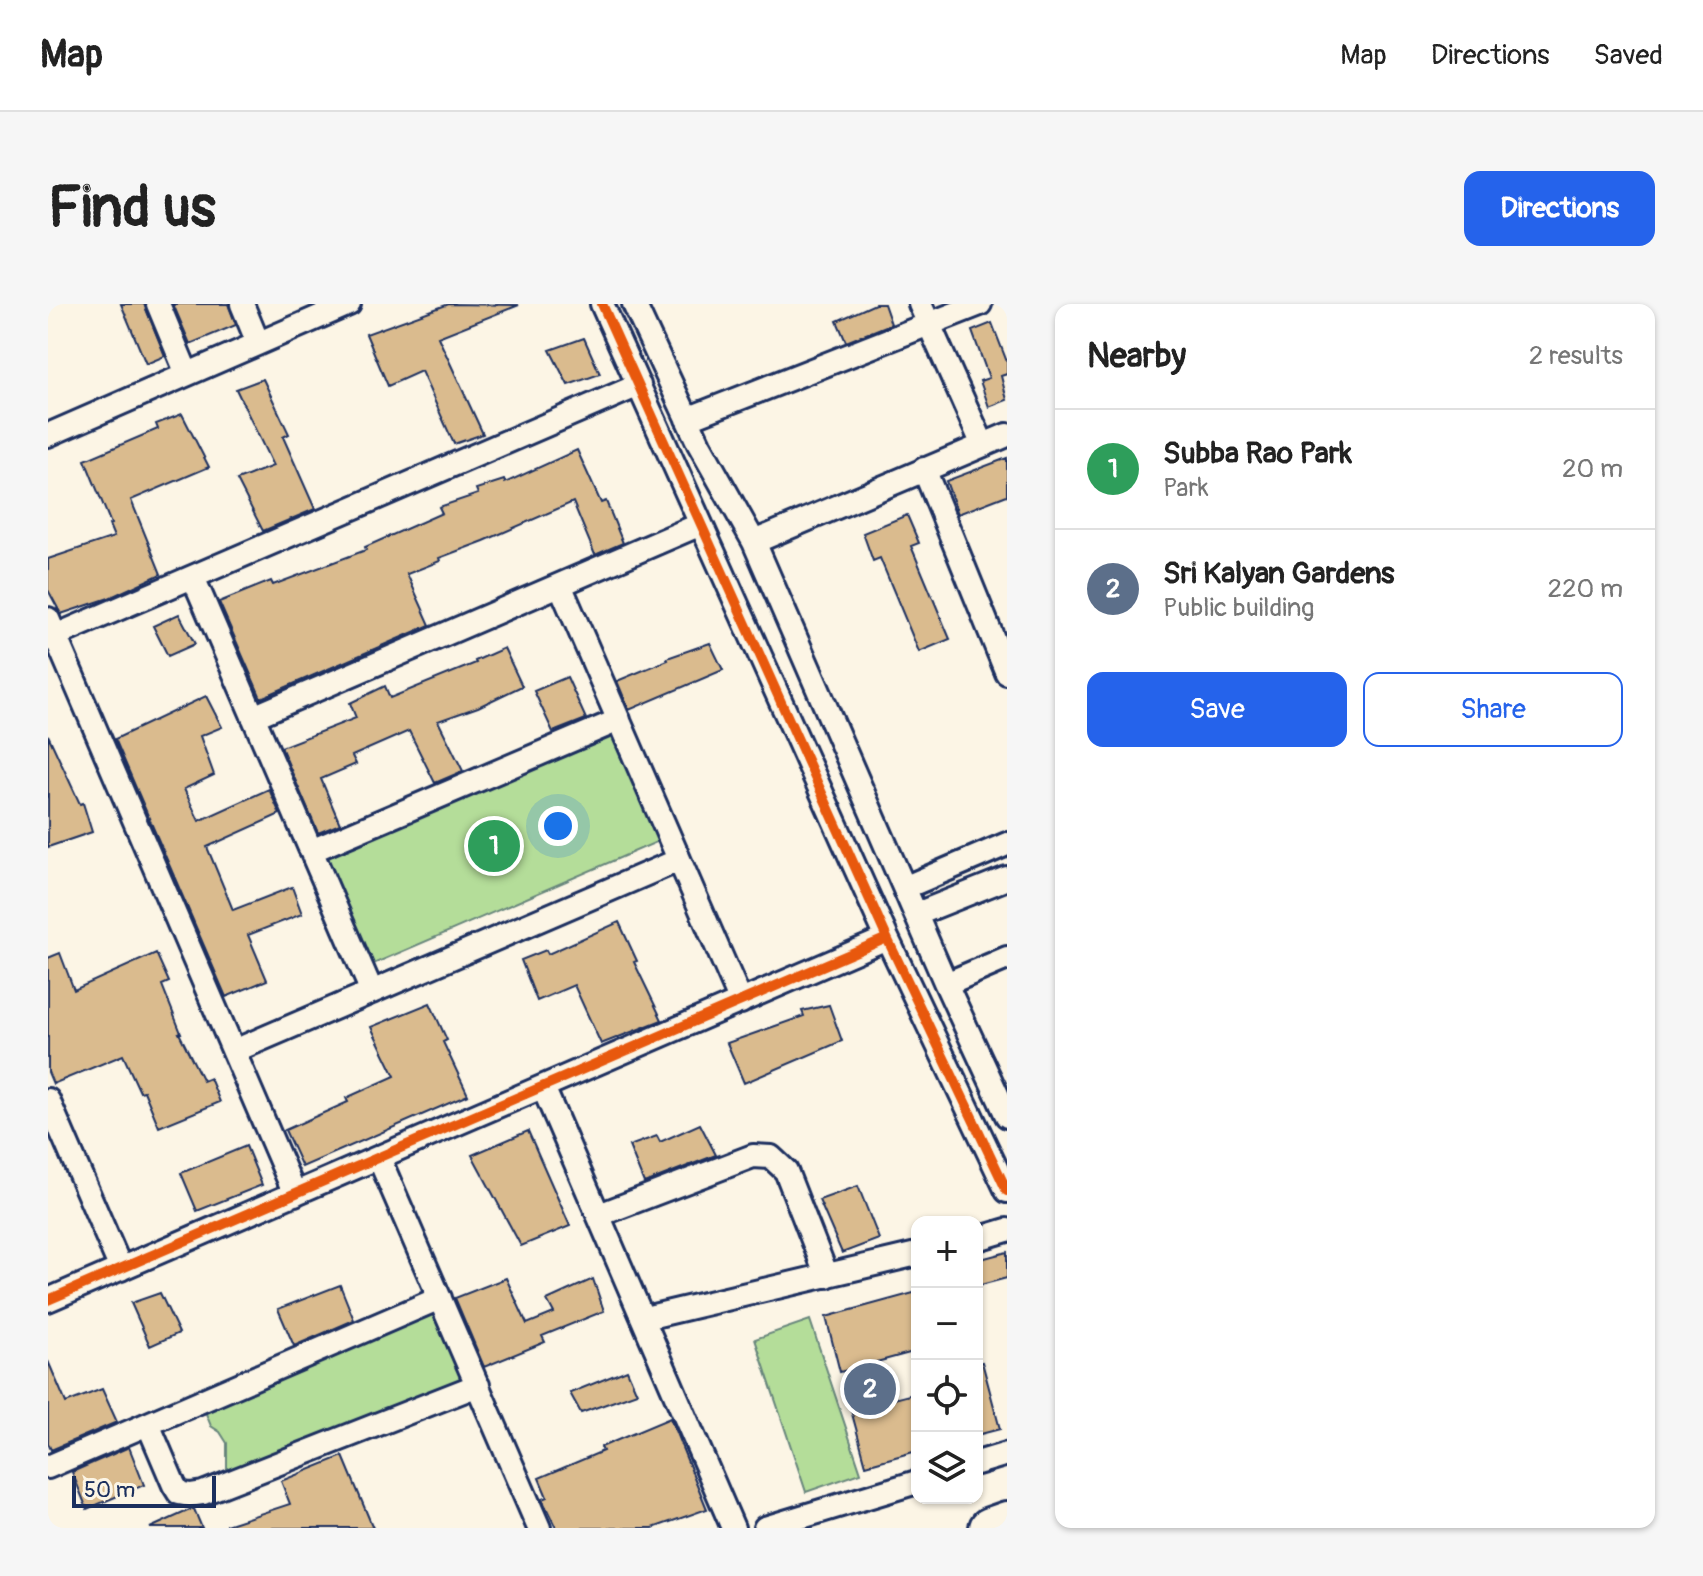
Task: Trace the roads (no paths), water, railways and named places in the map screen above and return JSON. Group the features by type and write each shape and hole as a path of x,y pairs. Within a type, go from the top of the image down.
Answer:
{"highway":[{"path":"990,1528 1007,1522"}],"street":[{"path":"158,304 187,374"},
{"path":"242,304 258,343"},
{"path":"48,435 258,343 304,313 349,304"},
{"path":"602,304 887,938 998,1153 1007,1191"},
{"path":"634,304 687,419 754,542 946,984 997,1067 1007,1116"},
{"path":"920,304 982,443"},
{"path":"687,419 980,304"},
{"path":"295,1194 50,632 193,577 637,381 662,365"},
{"path":"754,542 1007,435"},
{"path":"924,469 1007,673"},
{"path":"253,717 701,524"},
{"path":"193,577 372,992"},
{"path":"560,585 741,1002"},
{"path":"311,851 619,720"},
{"path":"906,887 1007,844"},
{"path":"234,1051 679,860"},
{"path":"917,914 1007,878"},
{"path":"48,1300 887,938"},
{"path":"946,984 1007,958"},
{"path":"543,1087 733,1528"},
{"path":"48,1100 121,1269"},
{"path":"599,1215 753,1156 771,1157 786,1171 827,1276"},
{"path":"379,1158 539,1528"},
{"path":"983,1237 1007,1230"},
{"path":"645,1318 911,1255"},
{"path":"48,1467 440,1298"},
{"path":"148,1424 174,1485 179,1493 190,1495 203,1493 478,1385"},
{"path":"983,1461 1007,1454"},
{"path":"765,1528 911,1484"}],"place":[{"name":"Subba Rao Park","path":"494,846"},
{"name":"Sri Kalyan Gardens","path":"870,1389"}]}
